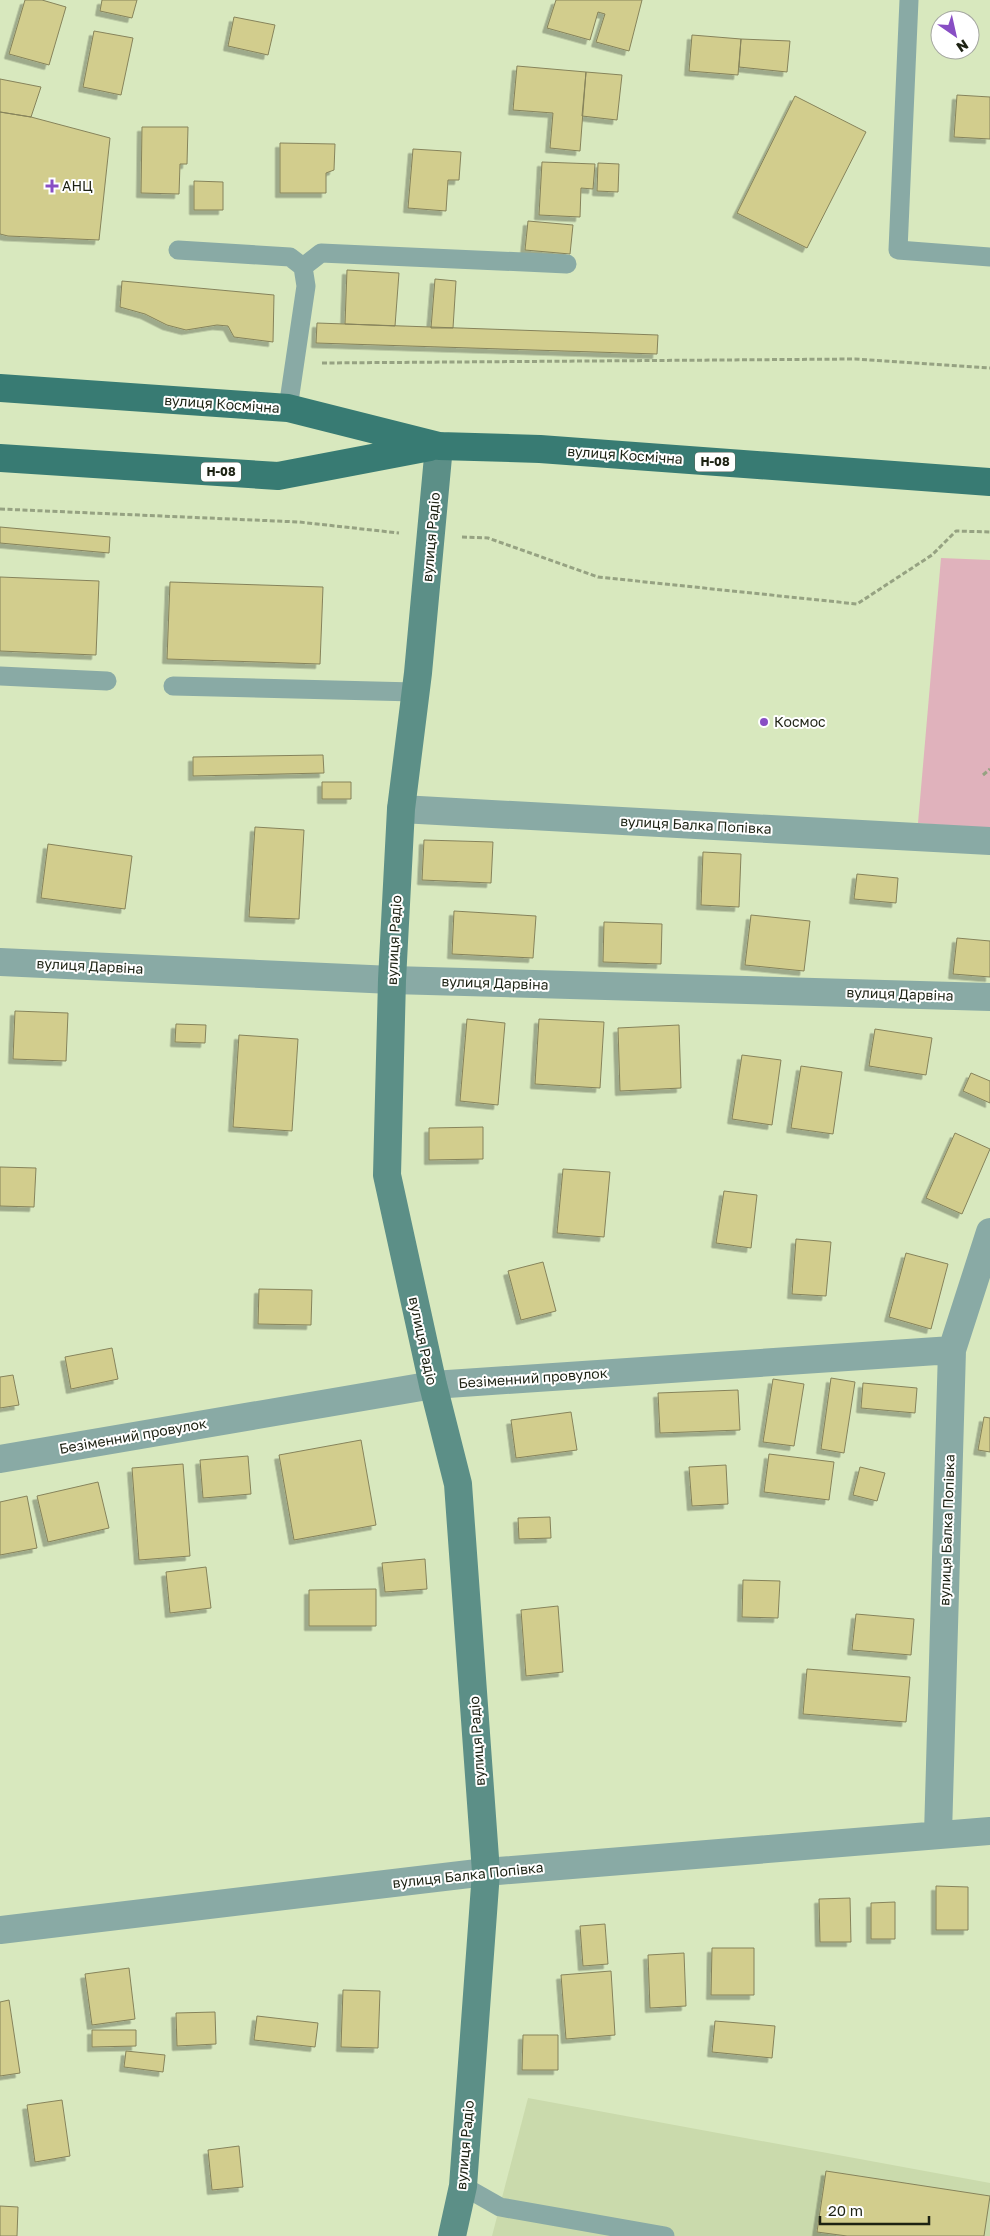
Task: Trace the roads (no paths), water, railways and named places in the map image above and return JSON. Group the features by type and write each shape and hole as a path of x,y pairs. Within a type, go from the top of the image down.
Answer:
{"main road":[{"name":"вулиця Космічна","path":"0,388 288,408 440,446 550,450 990,482"},
{"name":"вулиця Космічна","path":"0,458 278,476 440,446"}],"street":[{"name":"вулиця Радіо","path":"440,446 401,809 392,980 387,1175 433,1385 458,1484 486,1872 463,2186 452,2236"},
{"name":"вулиця Балка Попівка","path":"401,809 990,841"},
{"name":"вулиця Дарвіна","path":"0,962 392,980 990,997"},
{"name":"вулиця Балка Попівка","path":"938,1834 952,1350 990,1232"},
{"name":"Безіменний провулок","path":"0,1459 433,1385 952,1350"},
{"name":"вулиця Балка Попівка","path":"0,1930 486,1872 990,1831"}],"lane":[{"path":"908,0 898,250 990,257"},
{"path":"178,250 290,257 303,268 306,286 288,408"},
{"path":"303,268 321,253 567,264"},
{"path":"0,676 107,681"},
{"path":"173,686 415,692"},
{"path":"463,2186 500,2207 665,2236"}],"place":[{"name":"АНЦ","path":"52,186"},
{"name":"Космос","path":"764,722"}]}
